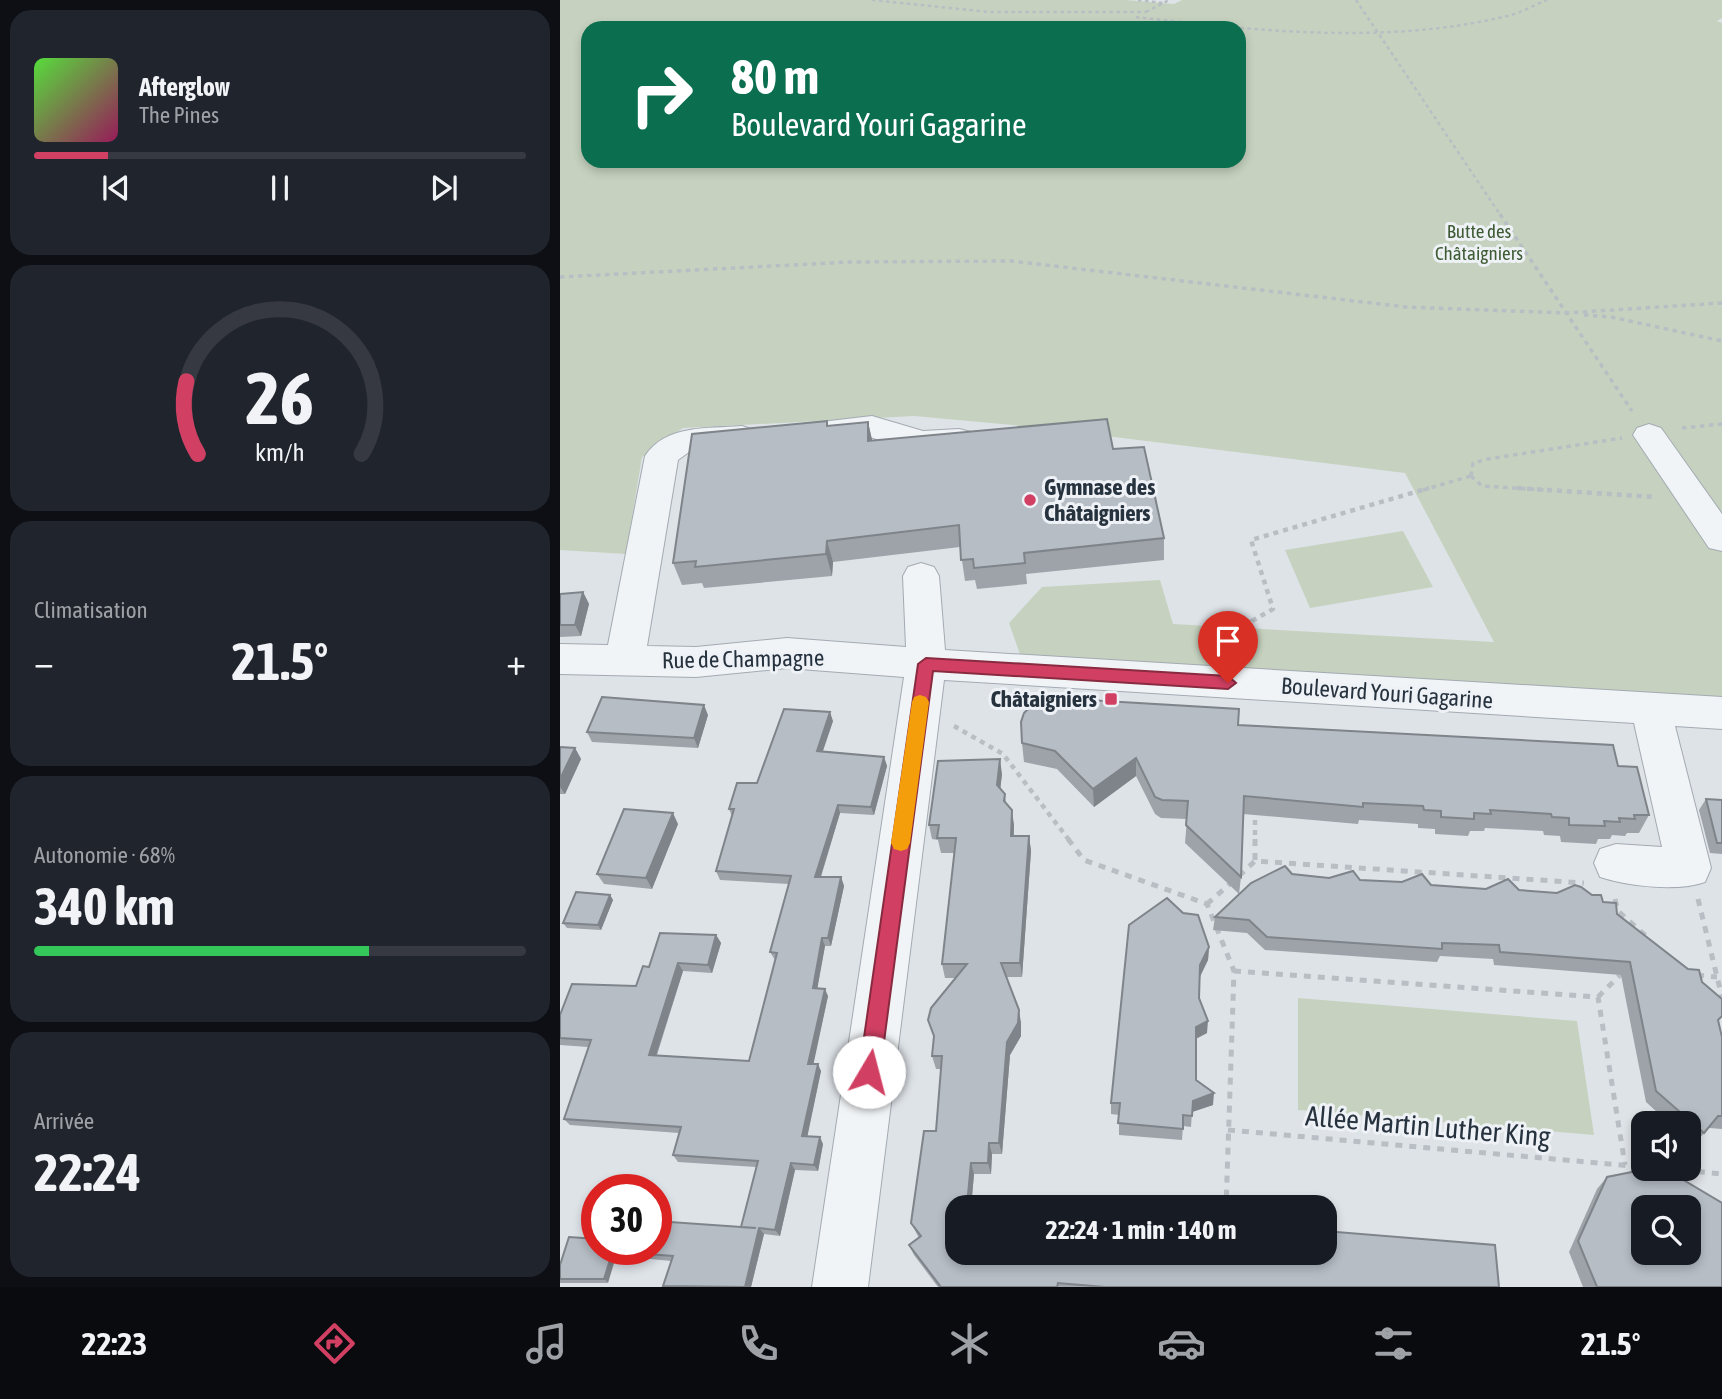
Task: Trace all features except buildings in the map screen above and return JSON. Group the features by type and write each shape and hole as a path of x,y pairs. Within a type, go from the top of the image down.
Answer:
{"street":[{"path":"625,660 662,456 680,442 872,426 921,442 988,438"},
{"path":"1648,435 1690,498 1719,530"},
{"path":"840,1287 926,664 921,576"},
{"name":"Rue de Champagne","path":"560,659 696,662 787,653 926,664"},
{"name":"Boulevard Youri Gagarine","path":"926,664 1722,713"},
{"path":"1608,877 1689,868 1651,709"}],"path":[{"path":"872,0 989,12 1146,12"},
{"path":"1138,0 1164,3"},
{"path":"1169,0 1136,18 1175,21"},
{"path":"1356,0 1648,435"},
{"path":"1246,26 1374,30 1472,24 1508,16 1536,7 1547,0"},
{"path":"560,277 850,262 1011,261 1406,307 1611,317 1722,341"},
{"path":"1566,313 1722,303"},
{"path":"1471,476 1473,463 1488,459 1648,435 1669,429 1722,424"},
{"path":"1471,476 1482,486 1690,498"},
{"path":"1252,621 1273,609 1251,540 1471,476"},
{"path":"954,726 1003,754 1084,860 1207,904 1234,971 1226,1195"},
{"path":"1255,806 1255,861"},
{"path":"1207,904 1255,861 1608,877 1618,911 1653,942"},
{"path":"1689,868 1722,998"},
{"path":"1234,971 1598,997 1625,970"},
{"path":"1687,974 1717,976"},
{"path":"1598,997 1625,1165"},
{"name":"Allée Martin Luther King","path":"1228,1129 1631,1166"},
{"path":"1701,1172 1722,1174"}],"green space":[{"name":"Butte des Châtaigniers","path":"560,0 1125,0 1174,4 1182,0 1722,0 1722,18 1717,21 1722,23 1722,701 1021,657 1009,623 1042,587 1160,580 1173,624 1494,642 1405,473 1033,427 914,416 683,428 642,457 626,554 560,550"},
{"path":"1403,531 1433,587 1310,608 1285,550"},
{"path":"1298,998 1577,1021 1594,1135 1298,1110"}],"slow traffic":[{"path":"901,843 920,702"}],"place":[{"name":"Gymnase des Châtaigniers","path":"1030,500"},
{"name":"Châtaigniers","path":"1111,699"}],"route":[{"path":"869,1072 926,664 1228,683"}]}
